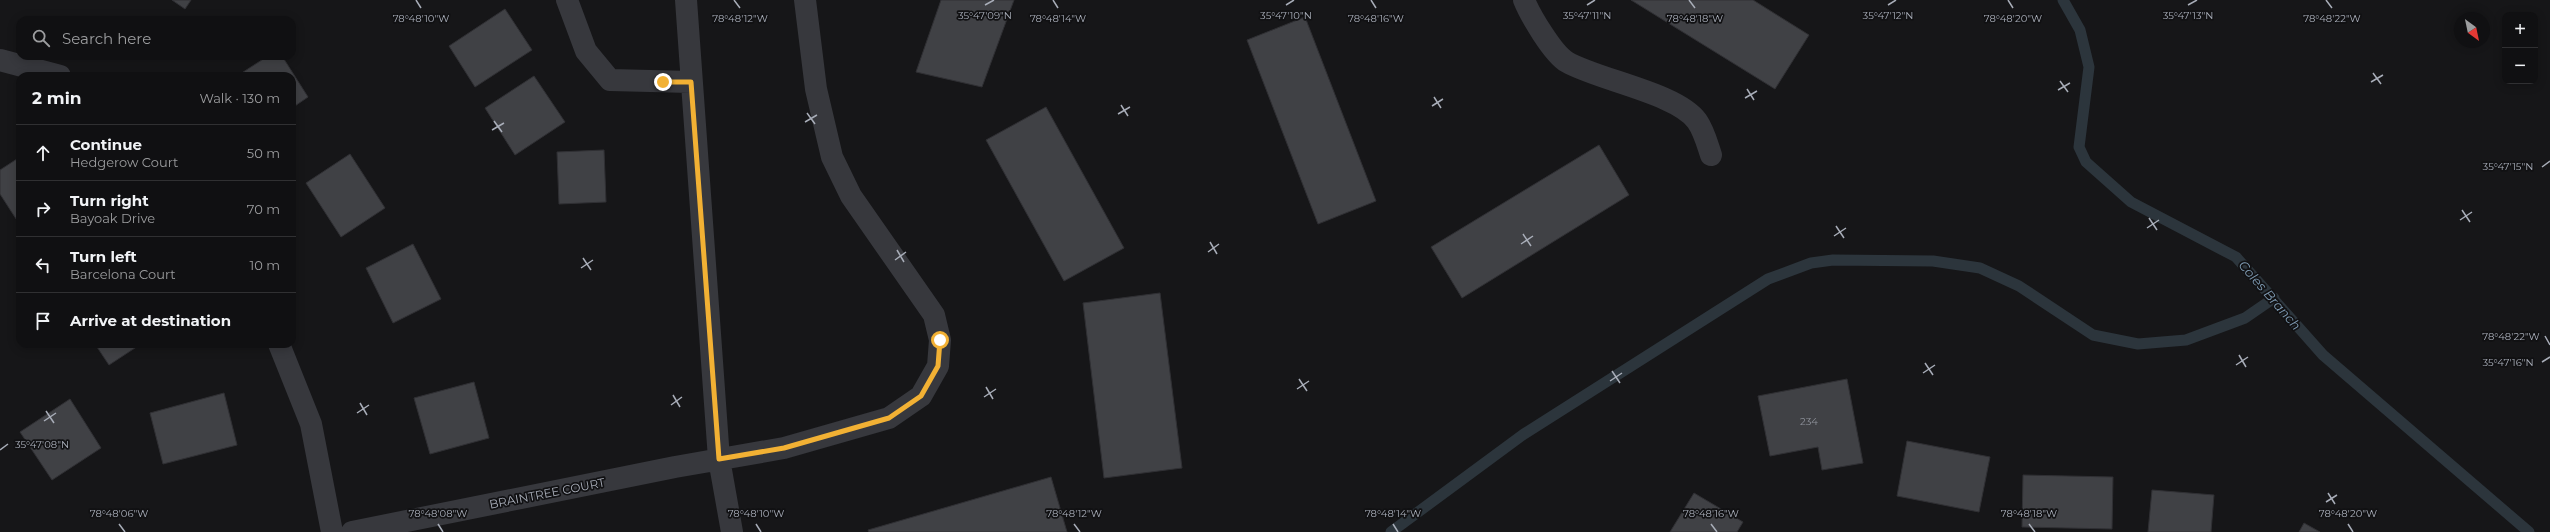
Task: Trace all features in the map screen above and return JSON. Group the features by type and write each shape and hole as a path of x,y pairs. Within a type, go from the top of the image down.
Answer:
{"street":[{"path":"567,0 586,51 610,80 691,82"},
{"path":"686,0 719,459 732,532"},
{"name":"BRAINTREE COURT","path":"352,532 719,459 784,448 889,418 921,396 938,366 940,340 934,315 851,196 832,157 816,89 805,0"},
{"path":"1524,0 1528,12 1547,39 1567,62 1675,105 1696,120 1706,137 1711,155"},
{"path":"0,60 45,72"},
{"path":"281,348 311,424 332,532"}],"building":[{"path":"172,0 191,0 185,9"},
{"path":"941,0 1014,0 982,87 916,72"},
{"path":"1631,0 1753,0 1809,35 1775,89"},
{"path":"505,9 532,50 475,87 449,46"},
{"path":"1305,17 1376,201 1318,224 1247,40"},
{"path":"262,60 285,60 292,72 243,72"},
{"path":"534,76 565,122 515,155 485,108"},
{"path":"296,78 308,97 296,105"},
{"path":"1046,107 1124,248 1064,281 986,140"},
{"path":"1599,145 1629,195 1462,298 1431,247"},
{"path":"604,150 606,202 559,204 557,152"},
{"path":"350,154 385,208 341,237 306,183"},
{"path":"16,160 16,219 0,194 0,170"},
{"path":"413,244 441,299 393,323 366,268"},
{"path":"1160,293 1182,468 1104,478 1083,303"},
{"path":"98,348 135,348 109,365"},
{"path":"1847,379 1863,463 1822,470 1818,447 1770,456 1758,396"},
{"path":"474,382 489,438 430,454 414,398"},
{"path":"224,393 237,445 163,464 150,413"},
{"path":"70,399 101,448 52,480 20,432"},
{"path":"1907,441 1990,457 1979,512 1897,496"},
{"path":"2023,475 2113,477 2112,529 2022,527"},
{"path":"1051,477 1067,532 869,532 868,530"},
{"path":"2152,490 2214,495 2211,532 2148,532"},
{"path":"1694,493 1743,522 1737,532 1670,532"},
{"path":"2304,523 2320,532 2299,532"}],"waterway":[{"name":"Coles Branch","path":"2063,0 2080,30 2089,67 2079,147 2086,162 2131,202 2236,257 2323,355 2529,532"},
{"path":"1391,532 1524,434 1768,279 1811,263 1833,260 1933,261 1980,268 2019,286 2093,335 2138,344 2186,340 2245,318 2274,298"}],"route":[{"path":"663,82 691,82 719,459 784,448 889,418 921,396 938,366 940,340"}]}
